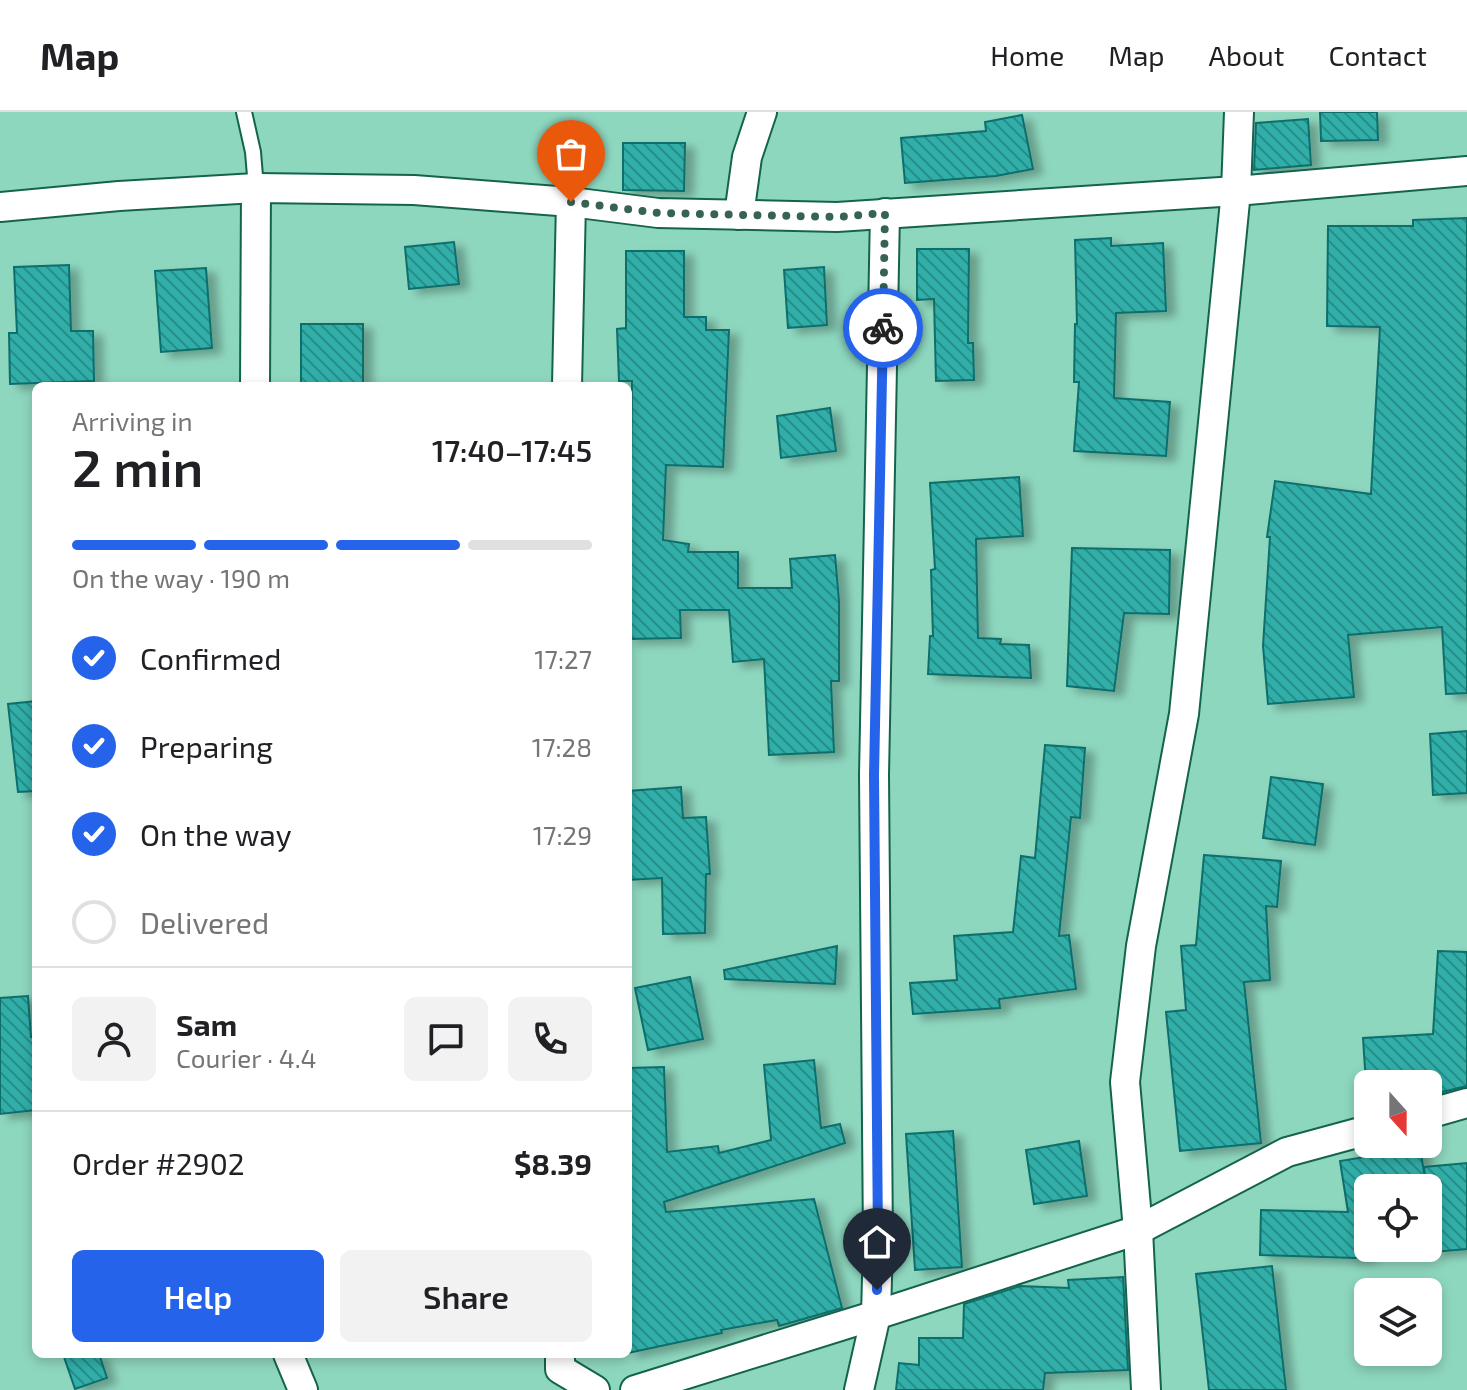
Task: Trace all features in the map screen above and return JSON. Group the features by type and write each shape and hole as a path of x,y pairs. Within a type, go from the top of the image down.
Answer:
{"street":[{"path":"739,215 747,157 762,112"},
{"path":"1146,1390 1138,1230 1125,1082 1141,946 1184,714 1236,191 1239,112"},
{"path":"0,207 256,188 414,190 571,202 658,213 837,217 1236,191 1467,171"},
{"path":"255,382 256,188"},
{"path":"567,382 571,202"},
{"path":"859,1390 876,1315 878,1225 874,775 885,213"},
{"path":"1442,1110 1467,1103"},
{"path":"635,1390 1138,1230 1287,1152 1354,1134"},
{"path":"290,1358 303,1390"},
{"path":"559,1371 595,1390"}],"lane":[{"path":"244,112 253,152 256,188"}],"building":[{"path":"1320,112 1377,112 1378,140 1321,141"},
{"path":"1022,115 1033,169 996,176 905,183 901,138 986,131 985,122"},
{"path":"1308,119 1311,165 1254,170 1256,123"},
{"path":"623,143 685,143 684,191 623,190"},
{"path":"1467,218 1467,693 1446,694 1442,627 1348,635 1354,697 1268,704 1263,646 1270,537 1267,537 1275,481 1371,494 1380,327 1327,326 1328,226 1413,226 1413,220"},
{"path":"1111,238 1111,246 1163,243 1166,311 1116,313 1114,398 1170,402 1166,456 1074,451 1079,382 1074,382 1077,324 1075,240"},
{"path":"454,242 459,284 409,289 405,247"},
{"path":"917,249 969,249 968,343 973,343 974,380 936,381 934,299 917,300"},
{"path":"626,251 684,251 684,317 706,317 706,330 729,330 723,467 666,465 663,540 689,544 688,552 738,552 738,588 792,588 790,559 835,555 839,601 839,681 831,681 834,752 769,755 764,659 733,662 729,610 680,610 681,638 632,639 632,381 619,381 617,329 626,328"},
{"path":"69,265 71,331 93,331 94,381 10,384 9,333 17,333 14,267"},
{"path":"824,267 827,325 788,328 784,270"},
{"path":"206,268 212,348 161,352 155,271"},
{"path":"301,324 363,324 363,382 301,382"},
{"path":"830,408 836,451 781,458 777,416"},
{"path":"1019,477 1023,536 976,539 978,638 1001,639 1000,644 1029,645 1031,678 928,674 930,636 933,636 931,570 935,569 930,483"},
{"path":"1072,548 1170,550 1169,614 1124,613 1114,691 1067,686"},
{"path":"32,701 32,791 18,792 8,704"},
{"path":"1467,731 1467,793 1433,795 1430,734"},
{"path":"1045,745 1085,748 1080,818 1071,817 1059,936 1069,935 1076,989 999,999 1000,1008 913,1014 910,983 957,980 954,936 1013,932 1021,856 1035,858"},
{"path":"1271,777 1323,784 1315,845 1263,838"},
{"path":"681,787 683,818 706,817 710,874 706,874 705,933 663,934 662,878 632,880 632,791"},
{"path":"1204,855 1281,861 1277,907 1266,906 1270,980 1244,982 1261,1143 1180,1151 1166,1012 1186,1010 1181,946 1196,945"},
{"path":"837,946 835,984 725,979 724,970"},
{"path":"1438,951 1467,952 1467,1086 1442,1092 1442,1070 1365,1070 1363,1038 1433,1034"},
{"path":"690,977 703,1039 648,1050 635,988"},
{"path":"28,996 32,1037 32,1110 0,1114 0,998"},
{"path":"814,1060 821,1128 840,1124 845,1143 664,1202 666,1212 814,1199 842,1308 779,1326 777,1320 632,1352 632,1068 664,1067 667,1152 718,1146 719,1153 771,1140 764,1065"},
{"path":"953,1131 962,1267 915,1270 906,1134"},
{"path":"1079,1141 1087,1196 1034,1204 1026,1150"},
{"path":"1422,1158 1424,1174 1354,1174 1354,1258 1260,1255 1261,1210 1348,1212 1340,1161"},
{"path":"1467,1163 1467,1249 1442,1251 1442,1174 1425,1174 1424,1167"},
{"path":"1272,1266 1286,1390 1209,1390 1196,1274"},
{"path":"1123,1277 1128,1370 1045,1373 1043,1390 896,1390 899,1363 919,1365 919,1338 963,1338 964,1304 1020,1286 1069,1288 1068,1280"},
{"path":"64,1358 100,1358 107,1378 75,1389"}],"way so far":[{"path":"571,202 658,213 837,217 885,213 883,328"}],"route":[{"path":"877,1290 874,775 883,328"}]}
